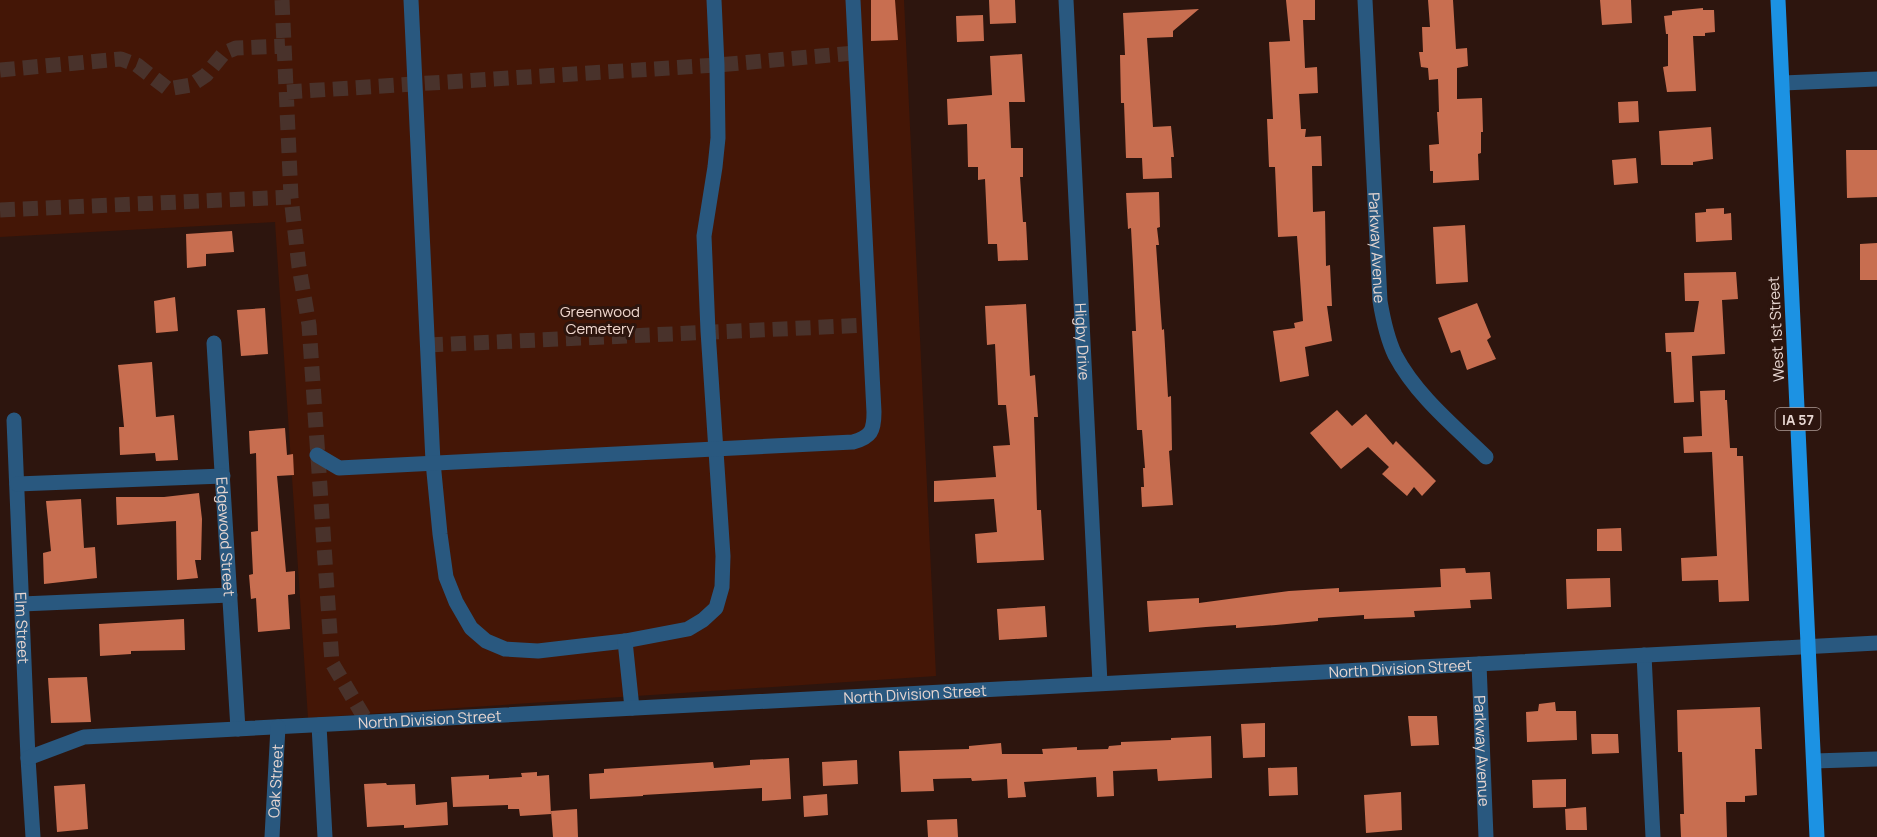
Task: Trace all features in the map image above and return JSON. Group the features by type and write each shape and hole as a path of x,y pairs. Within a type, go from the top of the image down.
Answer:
{"main road":[{"name":"West 1st Street","path":"1778,0 1817,837"}],"street":[{"path":"411,0 433,462 446,577 456,602 471,628 486,640 505,649 538,651 625,641 688,629 703,620 716,608 722,588 723,556 704,236 718,138 714,0"},
{"path":"317,455 339,468 853,442 866,438 873,427 874,412 852,0"},
{"name":"Higby Drive","path":"1066,0 1100,683"},
{"name":"Parkway Avenue","path":"1365,0 1380,301 1385,328 1395,355 1426,398 1486,457"},
{"path":"1783,83 1877,79"},
{"name":"Edgewood Street","path":"214,344 238,729"},
{"name":"Elm Street","path":"14,420 33,837"},
{"path":"17,484 223,476"},
{"path":"22,604 230,594"},
{"path":"625,641 632,708"},
{"name":"North Division Street","path":"28,758 84,737 1877,643"},
{"path":"1644,655 1653,837"},
{"name":"Parkway Avenue","path":"1479,664 1486,837"},
{"path":"319,725 325,837"},
{"name":"Oak Street","path":"272,837 279,727"},
{"path":"1814,761 1877,759"}],"green space":[{"name":"Greenwood Cemetery","path":"0,0 904,0 936,676 308,718 275,222 0,237"}],"building":[{"path":"871,0 895,0 898,40 871,41"},
{"path":"989,0 1015,0 1016,23 990,24"},
{"path":"1286,0 1315,0 1315,20 1303,20 1305,68 1317,67 1318,93 1299,94 1301,129 1306,129 1305,137 1321,136 1322,166 1312,166 1313,212 1325,211 1326,266 1330,265 1332,306 1327,306 1332,341 1305,347 1309,376 1280,382 1273,331 1295,328 1294,323 1303,321 1297,236 1278,237 1275,167 1269,167 1267,119 1273,119 1269,42 1290,41"},
{"path":"1428,0 1453,0 1456,49 1467,48 1468,66 1457,68 1457,99 1482,98 1483,132 1481,132 1481,153 1478,154 1479,180 1433,183 1429,145 1439,144 1438,79 1429,80 1428,68 1421,67 1419,52 1423,52 1422,27 1430,27"},
{"path":"1600,0 1631,0 1632,23 1602,25"},
{"path":"1703,8 1703,10 1714,10 1715,32 1705,33 1705,36 1693,36 1696,91 1667,92 1663,67 1668,66 1668,34 1666,34 1664,16 1672,15 1672,11"},
{"path":"1199,9 1173,31 1173,37 1147,38 1153,127 1171,126 1174,157 1171,157 1172,178 1143,179 1142,158 1126,158 1120,55 1125,55 1123,13"},
{"path":"983,15 984,41 957,42 956,16"},
{"path":"1022,54 1025,102 1009,102 1011,148 1023,148 1023,177 1020,177 1028,260 998,261 997,244 988,244 985,179 978,180 978,167 968,167 967,124 948,125 947,99 992,95 990,56"},
{"path":"1638,101 1639,122 1619,123 1618,102"},
{"path":"1711,127 1713,159 1693,162 1693,165 1661,165 1659,131"},
{"path":"1846,150 1877,150 1877,197 1847,198"},
{"path":"1636,158 1638,183 1614,185 1612,160"},
{"path":"1159,192 1160,227 1157,228 1159,245 1156,245 1168,397 1171,396 1172,450 1169,451 1173,505 1142,507 1141,487 1144,487 1143,468 1145,468 1142,430 1137,430 1132,331 1136,331 1133,265 1126,193"},
{"path":"1724,208 1724,214 1731,213 1732,240 1696,242 1695,213 1706,212 1706,209"},
{"path":"1465,225 1468,282 1436,284 1433,227"},
{"path":"232,231 234,252 206,254 206,266 187,268 186,234"},
{"path":"1877,243 1877,280 1860,280 1860,244"},
{"path":"1736,272 1738,299 1722,300 1725,354 1692,356 1694,402 1674,403 1671,352 1666,352 1665,333 1694,332 1699,301 1685,301 1684,273"},
{"path":"175,297 178,331 156,333 154,301"},
{"path":"1477,303 1491,337 1487,340 1496,359 1467,370 1460,350 1451,353 1438,318"},
{"path":"1026,304 1030,376 1035,375 1038,417 1034,417 1037,510 1041,510 1044,560 977,563 975,534 997,532 994,499 934,502 934,481 996,477 993,446 1010,445 1006,405 998,405 995,344 987,345 985,306"},
{"path":"265,308 268,354 241,356 237,310"},
{"path":"152,362 156,417 174,415 178,460 156,461 155,453 120,455 119,427 124,427 118,365"},
{"path":"1725,390 1730,448 1737,448 1737,456 1743,456 1749,601 1719,602 1718,580 1682,581 1681,558 1717,556 1712,452 1684,453 1683,437 1702,436 1700,391"},
{"path":"1337,410 1352,426 1366,414 1393,445 1396,441 1436,481 1422,496 1414,487 1407,496 1382,474 1389,467 1368,447 1341,469 1310,433"},
{"path":"285,428 287,455 293,454 294,475 277,476 286,572 295,571 295,594 288,595 290,629 258,632 256,598 251,599 249,575 253,574 251,532 258,531 256,453 250,454 249,431"},
{"path":"199,493 202,519 201,560 195,560 198,578 177,580 176,521 117,525 116,497 164,497"},
{"path":"81,499 84,548 95,547 97,578 44,584 43,553 51,551 46,501"},
{"path":"1621,528 1622,551 1597,551 1597,529"},
{"path":"1465,568 1466,573 1490,572 1492,599 1470,600 1471,608 1414,611 1415,617 1364,619 1364,615 1318,618 1318,621 1276,625 1236,628 1236,625 1149,632 1147,601 1199,598 1199,603 1289,591 1339,588 1339,592 1441,587 1440,569"},
{"path":"1610,578 1611,607 1567,609 1566,579"},
{"path":"1045,606 1047,637 999,640 997,609"},
{"path":"184,619 185,650 131,651 131,654 100,656 99,624"},
{"path":"87,677 91,722 51,723 48,678"},
{"path":"1555,702 1556,711 1576,711 1577,740 1527,742 1526,712 1538,711 1539,704"},
{"path":"1760,707 1762,749 1755,749 1757,795 1745,796 1745,802 1726,802 1727,837 1681,837 1680,814 1684,814 1682,752 1678,752 1677,710"},
{"path":"1408,716 1437,716 1439,745 1411,746"},
{"path":"1265,723 1265,757 1243,758 1241,724"},
{"path":"1591,734 1618,734 1619,753 1592,754"},
{"path":"1211,736 1212,778 1158,781 1157,769 1113,771 1114,796 1097,797 1096,777 1024,782 1026,797 1008,798 1007,779 972,781 971,778 933,779 934,791 901,792 899,751 969,749 969,746 1001,743 1002,754 1043,754 1042,749 1077,747 1077,750 1108,749 1109,746 1121,745 1121,742"},
{"path":"789,758 791,799 762,801 762,788 590,799 589,774 604,773 604,769 713,762 714,768 750,765 750,760"},
{"path":"857,760 858,784 823,786 822,762"},
{"path":"1297,767 1298,795 1269,796 1268,768"},
{"path":"537,772 537,776 549,775 551,814 520,816 519,809 508,809 508,805 453,807 451,777 489,775 489,779 522,777 521,773"},
{"path":"1566,779 1566,807 1533,808 1532,780"},
{"path":"386,783 387,785 415,784 416,805 447,802 448,825 404,828 404,825 367,827 364,784"},
{"path":"85,784 88,829 57,832 54,786"},
{"path":"1401,792 1402,830 1366,833 1364,795"},
{"path":"827,794 828,815 804,817 803,796"},
{"path":"1586,807 1587,830 1566,830 1565,809"},
{"path":"577,809 578,837 553,837 551,811"},
{"path":"957,819 958,837 928,837 927,820"}],"tunnel":[{"path":"282,0 291,197 299,267 309,325 332,663 367,722"},
{"path":"0,70 121,59 137,65 168,89 191,85 206,75 224,53 236,48 285,46"},
{"path":"287,92 717,65 854,53"},
{"path":"0,210 291,197"},
{"path":"428,345 869,325"}]}
